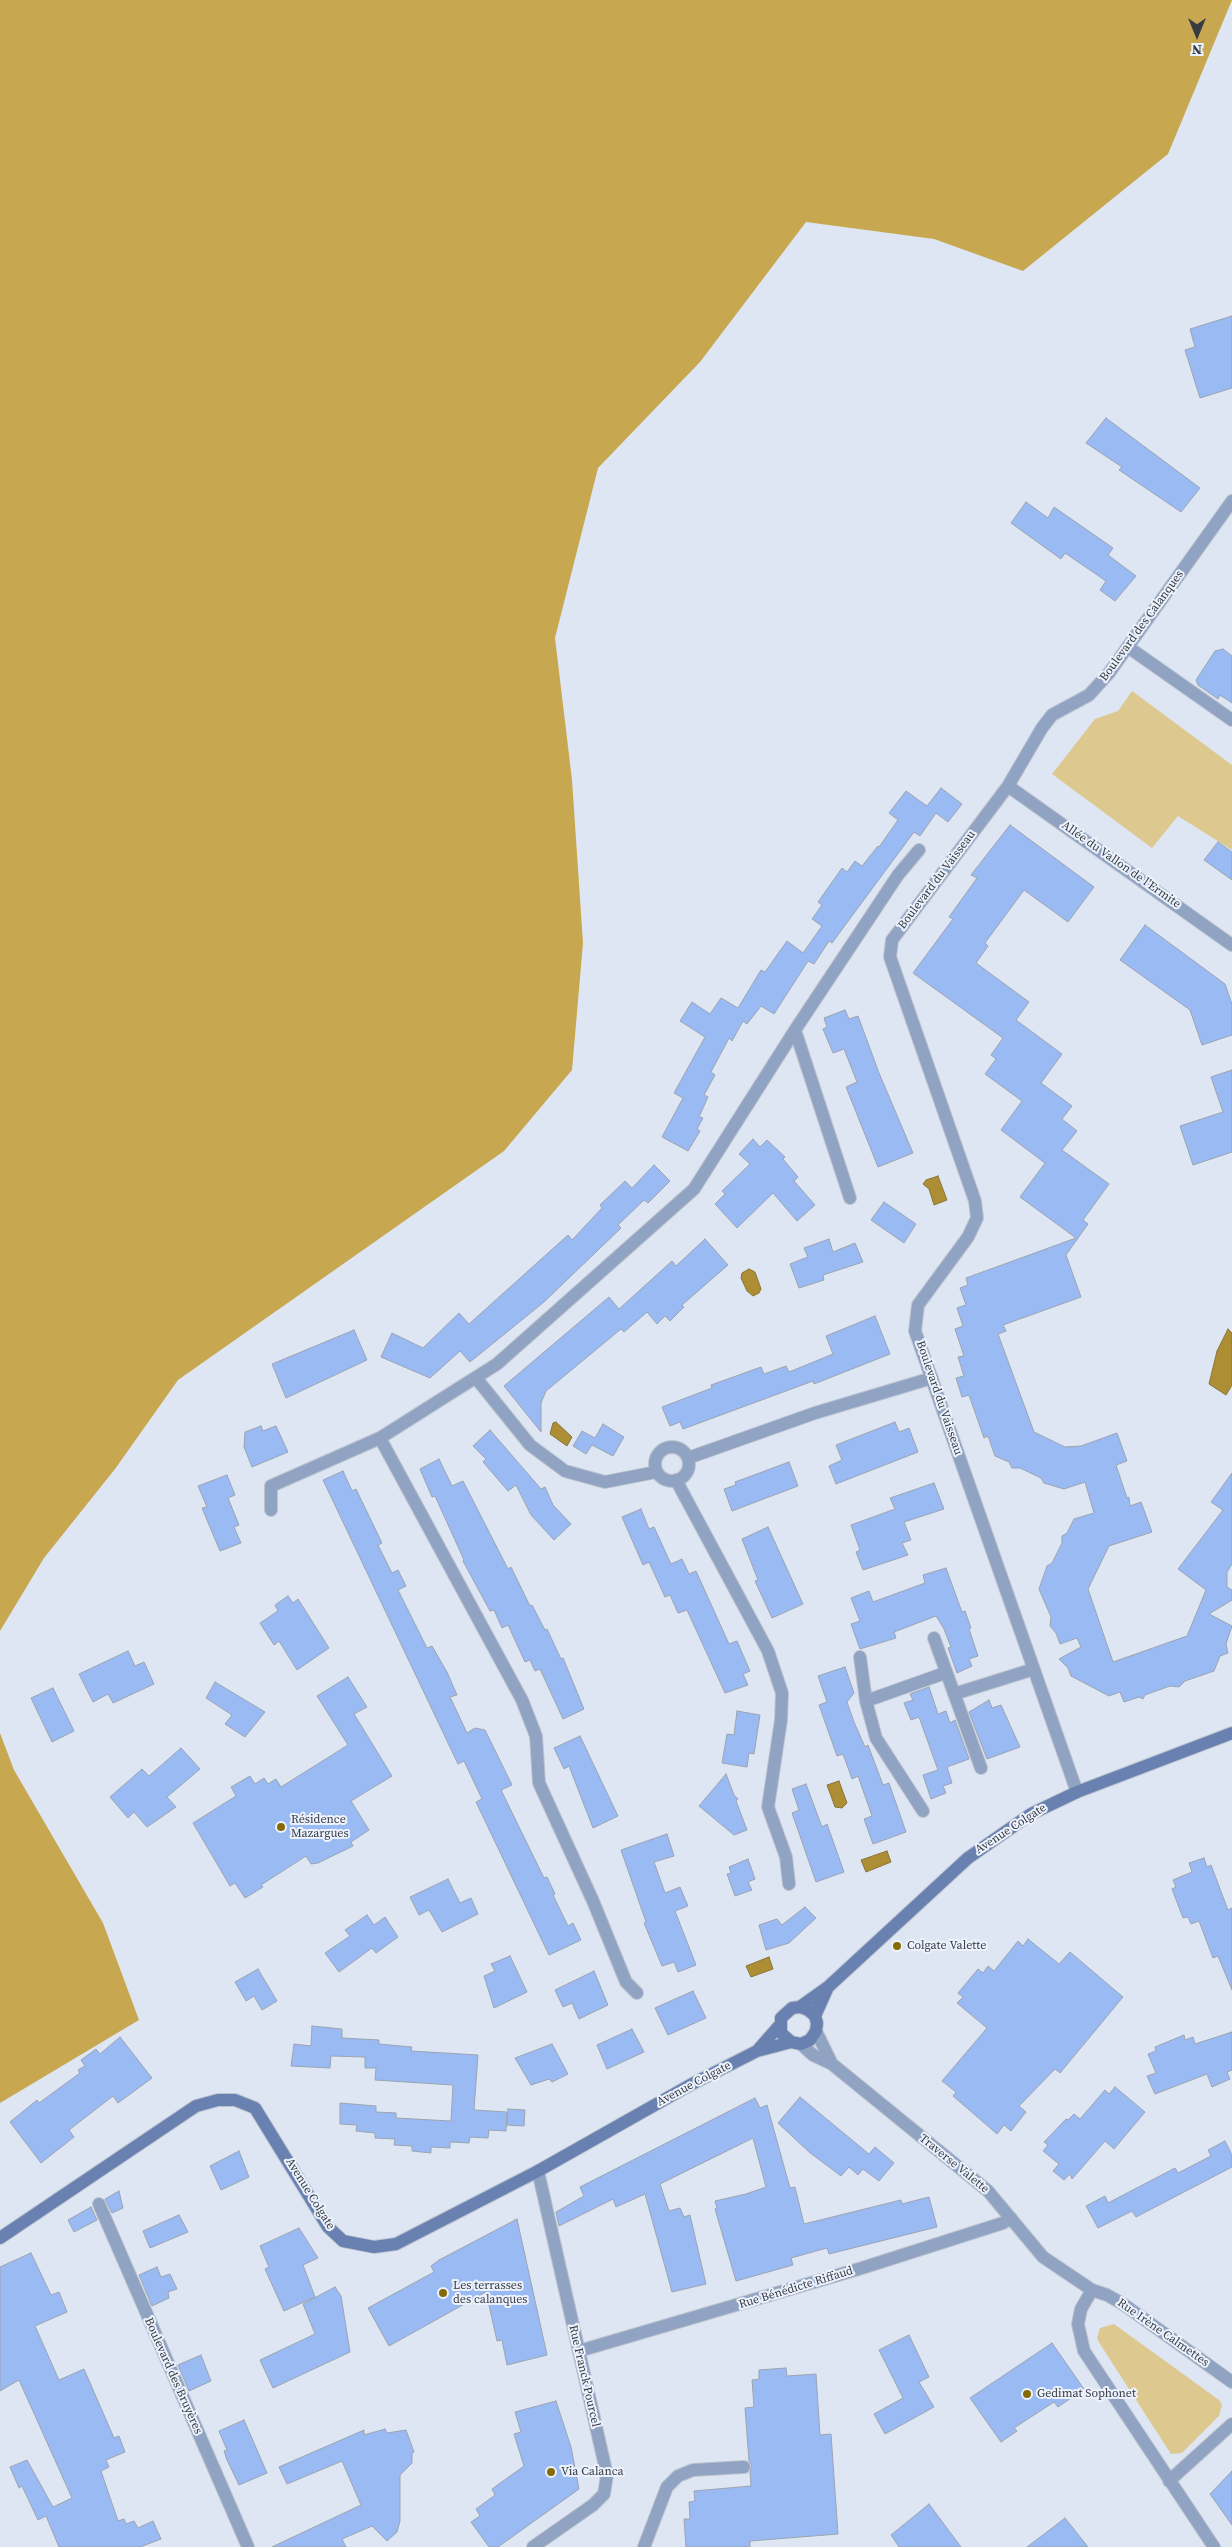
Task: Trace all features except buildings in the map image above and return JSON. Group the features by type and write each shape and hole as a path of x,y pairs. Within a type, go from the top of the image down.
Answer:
{"street":[{"name":"Boulevard des Calanques","path":"1008,786 1042,728 1052,715 1089,695 1128,647 1232,502"},
{"path":"1128,647 1232,720"},
{"name":"Allée du Vallon de l’Ermite","path":"1008,786 1232,946"},
{"name":"Boulevard du Vaisseau","path":"1008,786 892,940 890,956 975,1201 976,1210 976,1218 968,1237 918,1305 915,1331 1077,1792"},
{"path":"271,1510 271,1486 380,1438 497,1364 694,1189 795,1030 898,875 918,850"},
{"path":"795,1030 850,1198"},
{"path":"476,1378 530,1445 565,1471 605,1482 656,1472"},
{"path":"688,1458 815,1413 932,1378"},
{"path":"380,1438 522,1700 536,1736 539,1783 593,1901 626,1982 637,1993"},
{"path":"675,1446 683,1450 688,1458 687,1473 676,1480 663,1479 656,1472 655,1458 665,1448 675,1446"},
{"path":"676,1480 768,1651 782,1693 781,1720 768,1807 786,1857 789,1884"},
{"path":"934,1638 980,1768"},
{"path":"860,1657 866,1701 876,1738 923,1811"},
{"path":"954,1694 1034,1669"},
{"path":"866,1701 945,1673"},
{"name":"Avenue Colgate","path":"757,2051 779,2026 786,2012 800,2007 828,1987 968,1858 1031,1814 1077,1792 1232,1733"},
{"name":"Avenue Colgate","path":"0,2238 196,2106 218,2100 235,2100 255,2108 328,2227 343,2241 364,2247 396,2244 538,2171 692,2084 757,2051 810,2040 816,2031 815,2016 828,1987"},
{"path":"800,2007 808,2010 815,2016"},
{"path":"779,2026 785,2039 796,2043"},
{"name":"Traverse Valette","path":"816,2031 832,2064"},
{"name":"Traverse Valette","path":"796,2043 813,2055 832,2064 988,2191 1043,2258 1092,2290"},
{"name":"Rue Franck Pourcel","path":"533,2547 593,2505 604,2494 607,2475 538,2171"},
{"name":"Boulevard des Bruyères","path":"99,2204 248,2547"},
{"name":"Rue Bénédicte Riffaud","path":"579,2351 862,2268 1003,2223 1011,2218"},
{"path":"1092,2290 1081,2309 1078,2324 1084,2351 1214,2547"},
{"name":"Rue Irène Calmettes","path":"1092,2290 1108,2295 1123,2304 1232,2382"},
{"path":"1169,2481 1232,2424"},
{"path":"644,2547 667,2487 678,2476 693,2470 744,2467"}],"shaded area":[{"path":"0,0 1232,0 1168,154 1023,271 934,239 806,222 700,362 598,468 555,638 572,780 583,943 572,1070 504,1151 178,1380 115,1469 44,1558 0,1631"},
{"path":"1132,691 1232,765 1232,850 1178,816 1152,848 1052,774 1095,719 1118,711"},
{"path":"938,1176 947,1200 934,1205 929,1189 923,1184 926,1180"},
{"path":"749,1269 755,1272 761,1289 759,1293 753,1296 747,1291 741,1278 742,1273"},
{"path":"1228,1329 1232,1333 1232,1385 1226,1395 1209,1384 1217,1351"},
{"path":"556,1422 572,1437 567,1446 550,1434 553,1423"},
{"path":"0,1733 14,1770 103,1923 139,2020 0,2103"},
{"path":"839,1781 847,1803 842,1808 835,1807 827,1785"},
{"path":"887,1851 891,1862 866,1872 861,1860"},
{"path":"769,1957 773,1969 751,1977 746,1966"},
{"path":"1114,2324 1219,2400 1222,2405 1219,2416 1182,2453 1171,2454 1100,2344 1097,2338 1100,2328"}],"place":[{"name":"Résidence Mazargues","path":"281,1827"},
{"name":"Colgate Valette","path":"897,1946"},
{"name":"Les terrasses des calanques","path":"443,2293"},
{"name":"Gedimat Sophonet","path":"1027,2394"},
{"name":"Via Calanca","path":"551,2472"}]}
